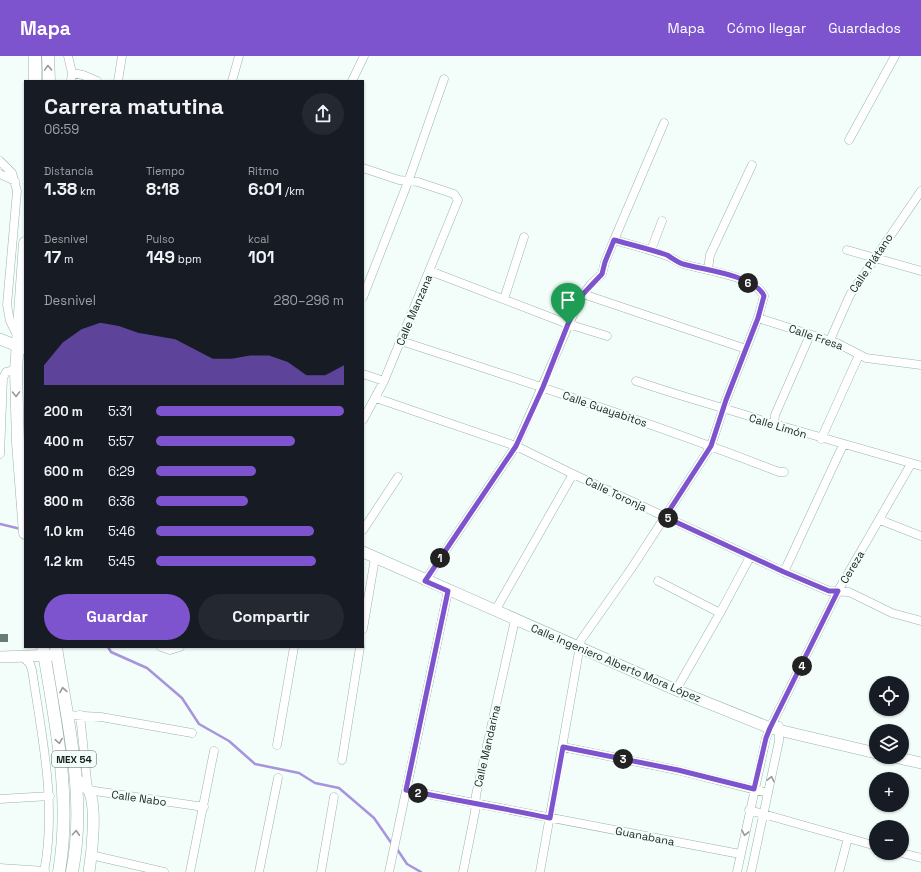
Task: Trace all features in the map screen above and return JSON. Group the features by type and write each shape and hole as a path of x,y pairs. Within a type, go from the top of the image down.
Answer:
{"main road":[{"path":"35,56 36,80"},
{"path":"48,56 49,80"},
{"path":"24,260 16,370 18,443 24,520"},
{"name":"MEX 54","path":"44,651 60,745 63,785 63,830 59,872"},
{"name":"MEX 54","path":"56,651 74,715 77,780 77,829 72,872"}],"street":[{"path":"68,56 72,77 91,80"},
{"path":"118,80 122,56"},
{"path":"232,80 239,56"},
{"path":"352,80 364,56"},
{"path":"849,140 894,59"},
{"path":"364,295 408,182 444,79"},
{"path":"425,581 516,446 543,387 568,324 583,294 602,274 614,240 664,123"},
{"path":"0,161 9,168 15,181 17,192 7,305 10,321 19,343"},
{"path":"708,269 710,255 752,165"},
{"path":"364,168 408,182"},
{"path":"0,174 15,181"},
{"name":"Calle Manzana","path":"364,418 376,398 384,380 458,203 458,198 454,194 418,182 408,182"},
{"name":"Calle Plátano","path":"830,340 850,295 921,191"},
{"path":"651,250 662,221"},
{"path":"504,299 524,237"},
{"path":"540,872 580,646 584,634 631,569 711,446 763,302 762,293 756,286 708,269 681,263 651,250 614,240"},
{"path":"847,250 921,271"},
{"path":"430,271 568,324 607,336"},
{"path":"583,294 746,349"},
{"name":"Calle Fresa","path":"758,318 844,345 859,355 872,359 921,365"},
{"path":"774,424 775,415 810,335"},
{"path":"0,339 19,343"},
{"name":"Calle Guayabitos","path":"401,341 543,387 711,446 779,472 784,472"},
{"path":"820,439 859,355"},
{"path":"0,454 3,378 6,372 16,370"},
{"path":"364,374 384,380"},
{"name":"Calle Limón","path":"636,381 723,410 820,439 921,466"},
{"name":"Calle Toronja","path":"376,398 516,446 784,572 829,591 849,592 892,613 921,621"},
{"path":"784,572 843,445"},
{"name":"Cereza","path":"775,729 777,717 838,591 911,464"},
{"path":"495,611 573,474"},
{"path":"364,528 398,477"},
{"path":"880,520 921,536"},
{"name":"Calle Ingeniero Alberto Mora López","path":"364,553 515,620 580,646 676,690 775,729 869,751"},
{"path":"676,690 720,613 750,556"},
{"path":"364,623 374,558"},
{"path":"658,581 720,613"},
{"path":"388,872 448,591"},
{"name":"Calle Mandarina","path":"462,872 475,812 475,803 515,620"},
{"path":"165,648 174,650 178,648"},
{"path":"277,745 294,648"},
{"path":"342,760 360,648"},
{"path":"0,657 22,656 44,651 56,651"},
{"path":"0,868 44,872 49,838 50,796 32,670 30,664 22,656"},
{"path":"89,872 93,824 74,715 101,717 192,733"},
{"path":"737,872 749,810 766,738 775,729 779,741 751,872"},
{"path":"563,747 661,766 768,793"},
{"path":"190,872 214,751"},
{"path":"909,760 921,763"},
{"path":"259,872 278,778"},
{"path":"77,780 88,790"},
{"name":"Calle Nabo","path":"88,790 204,807"},
{"name":"Guanabana","path":"406,790 740,854"},
{"path":"0,799 50,796"},
{"path":"321,872 334,797"},
{"path":"749,810 869,844"},
{"path":"839,872 848,838"},
{"path":"909,855 921,858"},
{"path":"91,856 164,872"}],"building":[{"path":"0,634 8,634 8,642 0,642"}],"waterway":[{"path":"0,524 21,529"},
{"path":"109,648 111,652 147,668 182,698 199,724 229,741 255,764 299,773 315,783 339,788 374,818 392,844"},
{"path":"397,849 407,864 421,872"}],"route":[{"path":"614,240 670,256 681,263 708,269 739,279 756,286 764,296 758,318 726,400 711,446 665,517 784,572 829,591 838,591 777,717 770,728 766,738 754,789 678,770 563,747 550,818 482,803 468,803 406,790 448,591 425,581 516,446 543,387 568,324 583,294 602,274 614,240"}]}
